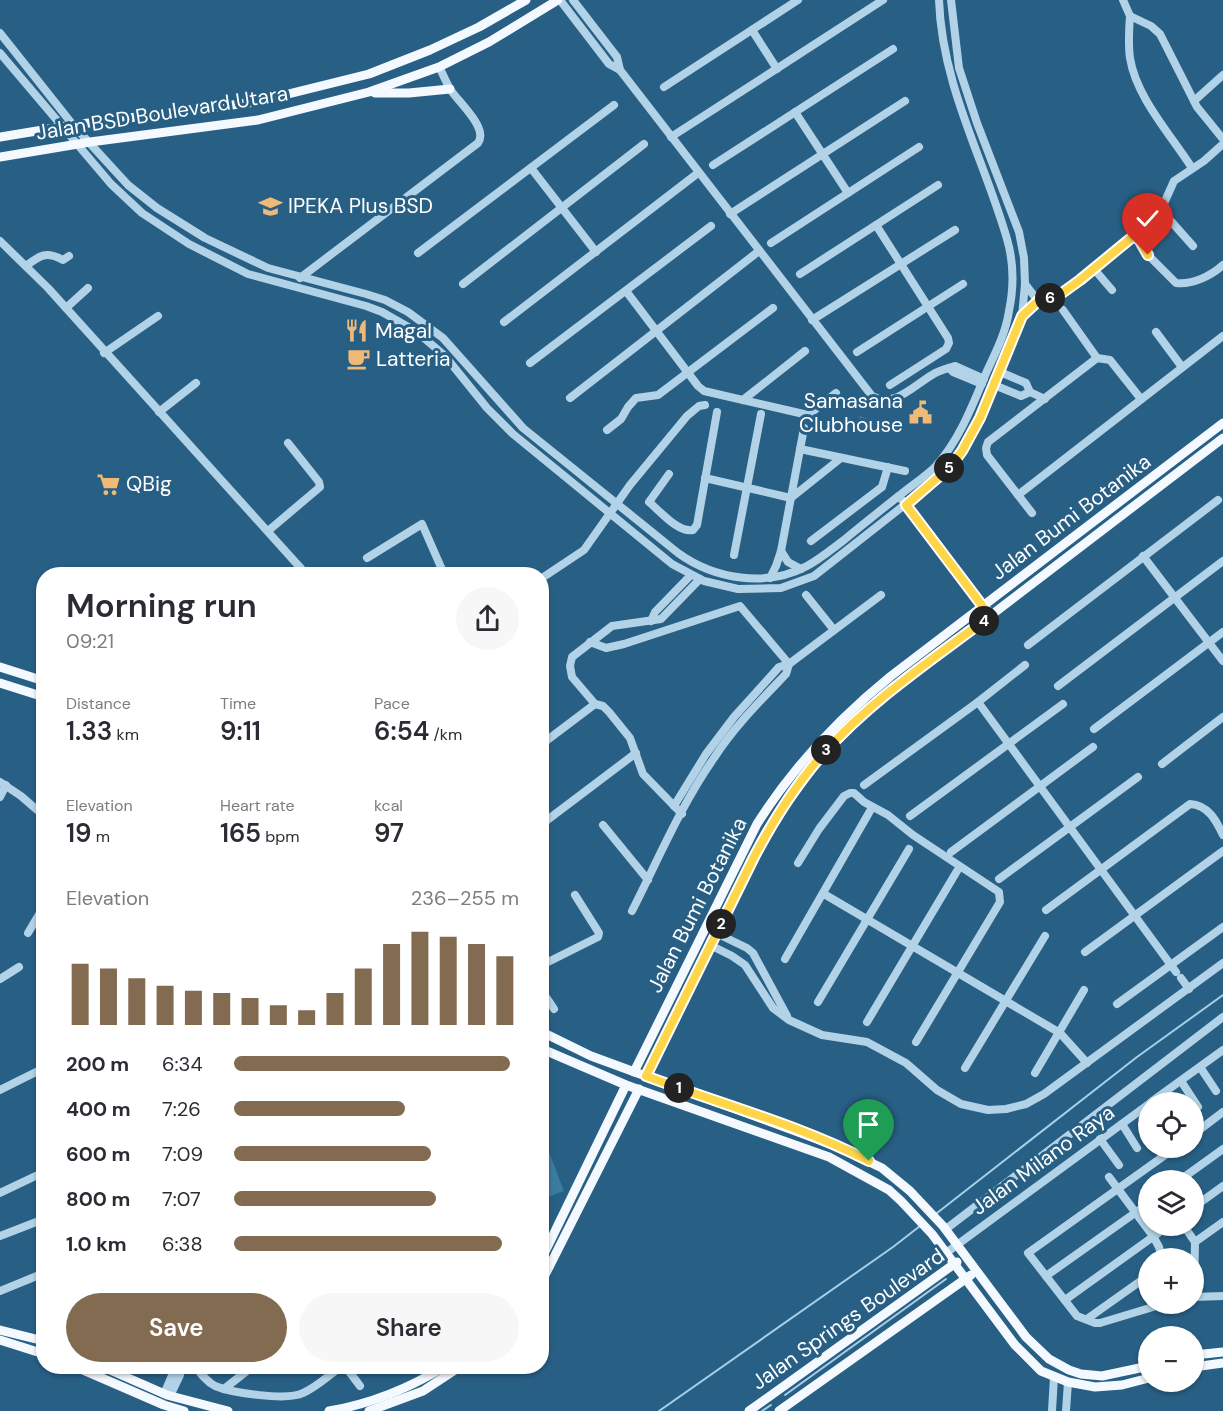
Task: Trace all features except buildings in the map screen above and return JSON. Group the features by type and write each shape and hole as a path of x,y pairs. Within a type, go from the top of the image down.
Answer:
{"main road":[{"name":"Jalan BSD Boulevard Utara","path":"0,137 73,125 256,102 369,74 430,50 479,27 526,0"},
{"name":"Jalan BSD Boulevard Utara","path":"0,157 90,142 258,120 369,92 439,67 489,42 559,0"},
{"path":"369,92 409,93 450,89"},
{"name":"Jalan Bumi Botanika","path":"634,1072 740,857 771,802 805,758 856,705 1223,423"},
{"name":"Jalan Bumi Botanika","path":"646,1076 754,857 782,808 822,755 851,725 884,697 1223,438"},
{"path":"1157,474 1165,484"},
{"path":"0,668 36,679"},
{"path":"0,683 36,694"},
{"path":"771,802 782,808"},
{"path":"549,1035 591,1056 855,1154 896,1178 924,1204 945,1227 1026,1337 1041,1353 1059,1366 1082,1374 1102,1376 1138,1368"},
{"path":"549,1052 626,1085 829,1157 889,1190 932,1234 1023,1355 1041,1371 1081,1386 1107,1387 1138,1380"},
{"path":"549,1242 626,1085"},
{"path":"549,1267 639,1089"},
{"path":"551,1238 561,1243"},
{"name":"Jalan Springs Boulevard","path":"749,1411 967,1257"},
{"name":"Jalan Springs Boulevard","path":"782,1409 978,1270"},
{"path":"0,1330 36,1339"},
{"path":"0,1340 36,1351"},
{"path":"1204,1354 1223,1352"},
{"path":"1204,1366 1223,1363"},
{"path":"98,1374 166,1397 228,1411"},
{"path":"118,1374 166,1397 184,1411"},
{"path":"329,1411 382,1397 431,1374"},
{"path":"369,1411 423,1390 448,1374"},
{"path":"774,1394 782,1409"}],"street":[{"path":"559,0 609,64 620,70 866,390 878,399 898,398 931,375 949,368 953,372 983,382"},
{"path":"573,0 617,57 620,70"},
{"path":"664,87 798,0"},
{"path":"671,137 883,0"},
{"path":"0,33 73,125 128,185 178,223 235,254 268,268 366,294 385,300 408,312 443,338 523,428 678,553 697,565 722,575 770,578 801,569 825,554 935,467 960,431 983,382 1009,312 1012,262 1007,238 961,109 943,45 939,0"},
{"path":"0,53 111,184 142,213 189,244 248,274 366,306 388,315 417,332 445,356 487,408 513,434 672,564 700,579 726,587 750,590 794,585 826,568 950,467 962,451 980,418 1022,316 1025,284 1024,258 1019,232 959,68 951,0"},
{"path":"1123,0 1130,16 1128,43 1130,61 1145,100 1192,168"},
{"path":"1130,16 1151,26 1160,34 1194,101 1203,116 1223,139"},
{"path":"752,30 777,69"},
{"path":"597,48 605,42"},
{"path":"713,165 893,48"},
{"path":"300,278 482,138 477,124 450,89 439,67"},
{"path":"1194,101 1223,75"},
{"path":"730,214 905,101"},
{"path":"418,253 614,105"},
{"path":"961,109 971,105"},
{"path":"795,112 848,194"},
{"path":"463,284 644,144"},
{"path":"1022,316 1038,301 1062,293 1136,234 1161,210 1174,181 1204,161 1223,144"},
{"path":"771,243 919,147"},
{"path":"531,168 596,252"},
{"path":"504,322 698,173"},
{"path":"800,274 938,185"},
{"path":"1161,210 1193,246"},
{"path":"876,225 949,343 945,349 890,385"},
{"path":"530,363 711,226"},
{"path":"812,320 955,230"},
{"path":"1136,234 1150,257 1176,283 1188,283 1208,275 1223,265"},
{"path":"0,241 66,308 104,353 300,567"},
{"path":"570,398 759,251"},
{"path":"26,266 43,255 56,256 63,260 69,256"},
{"path":"1094,269 1112,290"},
{"path":"857,352 963,284"},
{"path":"1025,284 1038,301"},
{"path":"66,308 88,288"},
{"path":"626,291 704,391 808,415 836,393"},
{"path":"607,430 621,419 628,406 636,398 654,397 773,308"},
{"path":"1063,310 1097,358 1110,360 1141,399"},
{"path":"104,353 158,316"},
{"path":"1156,332 1182,368"},
{"path":"1018,495 1223,336"},
{"path":"743,400 805,351"},
{"path":"1032,513 987,455 988,442 1097,358"},
{"path":"1000,372 1026,383 1030,392 1045,399"},
{"path":"159,412 196,383"},
{"path":"994,385 1021,396 1030,392"},
{"path":"487,408 497,400"},
{"path":"549,573 584,550 608,513 687,416 699,406 705,405"},
{"path":"669,474 649,502 679,528 693,530 697,525 717,412"},
{"path":"734,555 761,414"},
{"path":"770,578 781,551 804,428"},
{"path":"268,531 320,487 319,482 288,443"},
{"path":"800,449 905,471"},
{"path":"791,498 841,458"},
{"path":"812,541 882,487 888,467"},
{"path":"705,478 791,498"},
{"path":"899,495 990,616"},
{"path":"1028,645 1218,500"},
{"path":"367,558 422,524 441,567"},
{"path":"781,551 788,562 801,569"},
{"path":"1143,556 1223,661"},
{"path":"1058,687 1223,561"},
{"path":"651,621 655,612 691,575"},
{"path":"682,814 644,774 630,738 609,712 603,706 595,704 572,677 570,666 572,657 612,626 661,619 700,579"},
{"path":"806,595 834,630"},
{"path":"674,806 706,754 734,717 779,668 789,664 881,595"},
{"path":"590,642 606,648 624,644 740,606 789,664"},
{"path":"1094,729 1223,632"},
{"path":"632,911 713,758 740,723 786,674 789,664"},
{"path":"864,785 1025,665"},
{"path":"978,702 1189,988"},
{"path":"549,739 595,704"},
{"path":"910,816 1063,704"},
{"path":"1162,764 1223,717"},
{"path":"951,852 1093,747"},
{"path":"549,819 636,753"},
{"path":"999,879 1138,777"},
{"path":"0,797 3,783 36,810"},
{"path":"798,863 819,829 844,796 850,793 888,815 913,836 997,889 1000,902 916,1042"},
{"path":"1046,910 1190,804 1203,806 1223,835"},
{"path":"785,959 870,812"},
{"path":"603,825 648,880"},
{"path":"818,1002 909,849"},
{"path":"1085,951 1223,851"},
{"path":"867,1022 957,871"},
{"path":"824,894 1060,1033 1087,1063"},
{"path":"549,962 598,937 598,933 575,895"},
{"path":"28,933 36,920"},
{"path":"1117,1004 1176,972 1223,927"},
{"path":"716,933 753,953 789,1020"},
{"path":"965,1068 1045,936"},
{"path":"710,945 740,960 773,1008 789,1020 822,1035 867,1042 906,1063 953,1101 972,1108 988,1110 1006,1109 1026,1104 1044,1094 1223,963"},
{"path":"0,979 19,968"},
{"path":"1035,1073 1084,990"},
{"path":"549,1002 554,1009"},
{"path":"945,1227 1223,1017"},
{"name":"Jalan Milano Raya","path":"1169,1092 1222,1052"},
{"path":"1200,1067 1216,1091"},
{"path":"0,1090 36,1072"},
{"path":"1181,1081 1188,1092"},
{"name":"Jalan Milano Raya","path":"946,1253 1138,1112"},
{"path":"1204,1126 1223,1112"},
{"path":"1122,1124 1137,1148"},
{"path":"1100,1139 1119,1165"},
{"path":"1194,1170 1223,1149"},
{"path":"1138,1312 1100,1323 1077,1316 1028,1253 1161,1158"},
{"path":"0,1193 36,1176"},
{"path":"1109,1177 1138,1216"},
{"path":"1204,1200 1223,1186"},
{"path":"1046,1276 1136,1213"},
{"path":"0,1236 36,1222"},
{"path":"1195,1242 1223,1222"},
{"path":"1065,1300 1154,1236 1160,1248"},
{"path":"1191,1236 1195,1242 1195,1248"},
{"path":"0,1291 36,1276"},
{"path":"1087,1319 1138,1283"},
{"path":"1204,1296 1223,1296"},
{"path":"166,1397 177,1374"},
{"path":"202,1374 208,1382 224,1389 290,1397 303,1394 332,1374"},
{"path":"224,1389 243,1374"},
{"path":"350,1374 360,1386"},
{"path":"1052,1411 1053,1377"},
{"path":"1066,1411 1068,1382"}],"shaded area":[{"path":"860,416 883,424 879,435 856,427"},
{"path":"549,1152 564,1191 549,1196"}],"waterway":[{"path":"937,1213 1137,1057 1223,995"},
{"path":"659,1411 920,1226"},
{"path":"785,1395 946,1279"},
{"path":"762,1411 771,1405"}],"place":[{"name":"IPEKA Plus BSD","path":"270,206"},
{"name":"Magal","path":"357,331"},
{"name":"Latteria","path":"358,359"},
{"name":"Samasana Clubhouse","path":"921,413"},
{"name":"QBig","path":"108,484"}],"route":[{"path":"869,1161 787,1127 646,1076 754,857 782,808 822,755 851,725 990,616 906,505 950,467 962,451 980,418 1022,316 1038,301 1062,293 1136,234 1148,255"}]}
